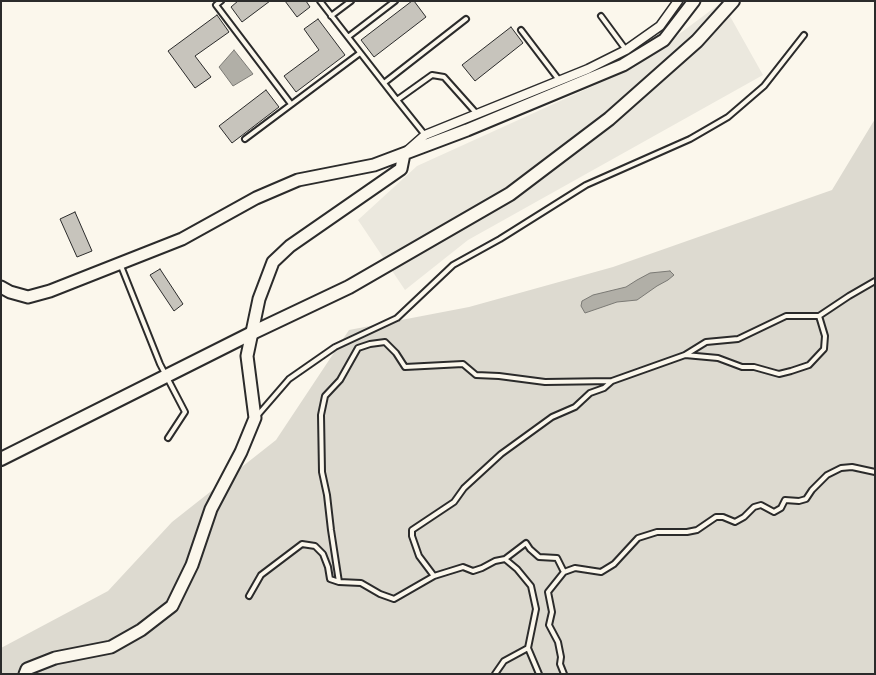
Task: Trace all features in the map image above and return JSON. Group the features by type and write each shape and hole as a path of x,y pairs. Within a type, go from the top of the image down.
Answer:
{"main road":[{"path":"1,459 252,333 349,287 510,194 609,119 697,41 733,1"}],"street":[{"path":"25,674 27,669 55,658 111,647 141,630 172,606 192,565 211,510 241,452 255,418 247,356 259,299 273,262 290,246 401,169 404,154 424,135 588,69 626,50 660,26 678,1"},
{"path":"1,287 10,292 28,297 50,291 182,239 256,198 298,180 374,165 436,143 623,65 664,40 694,1"}],"lane":[{"path":"221,1 216,5 291,104"},
{"path":"320,1 424,135"},
{"path":"331,16 351,1"},
{"path":"348,38 395,1"},
{"path":"601,16 626,50"},
{"path":"384,83 466,19"},
{"path":"521,30 559,80"},
{"path":"255,418 289,379 335,347 397,318 453,265 500,239 586,185 690,139 728,117 764,86 804,35"},
{"path":"246,139 360,53"},
{"path":"397,100 432,75 444,77 477,114"},
{"path":"120,264 160,364 185,412 168,438"},
{"path":"339,582 322,472 321,415 325,396 340,380 358,348 385,342 396,353 405,367 463,364 476,375 545,382 612,381 685,355 706,342 738,339 786,316 819,316 875,281"},
{"path":"685,355 718,358 742,367 754,367 779,374 792,371 809,365 824,349 825,336 819,316"},
{"path":"434,576 419,556 412,536 412,530 454,502 464,488 501,454 552,417 575,408 590,392 604,388 612,381"},
{"path":"564,674 560,664 561,657 558,642 549,625 552,612 548,592 564,572 575,568 601,572 614,564 638,538 657,532 688,532 697,530 716,517 723,517 735,522 744,517 754,507 761,505 774,512 781,508 785,500 806,500 812,490 827,475 841,468 852,467 875,472"},
{"path":"249,596 262,575 302,544 315,546 323,554 330,579 339,582 361,584 394,599 434,576 463,567 473,571 504,559 526,543 539,557 557,558 564,572"},
{"path":"504,559 517,569 531,586 536,609 528,648 539,674"},
{"path":"495,674 504,661 528,648"}],"shaded area":[{"path":"722,2 763,75 468,240 405,290 358,220 417,166 635,67"},
{"path":"234,50 253,74 233,86 219,67"},
{"path":"875,119 875,674 1,674 1,648 108,591 172,522 276,440 349,330 469,307 613,267 832,190"},
{"path":"670,271 674,275 637,300 617,302 585,313 581,306 582,301 593,295 626,287 650,273"}],"building":[{"path":"238,1 270,1 242,22 231,7"},
{"path":"285,1 306,1 310,7 297,17"},
{"path":"414,1 426,17 374,57 361,40"},
{"path":"217,15 229,32 195,56 211,77 195,88 168,51"},
{"path":"318,19 345,55 296,92 284,76 319,50 304,29"},
{"path":"511,27 523,43 475,81 462,65"},
{"path":"266,90 279,107 232,143 219,126"},
{"path":"75,212 92,251 77,257 60,219"},
{"path":"160,269 183,304 174,311 150,275"}]}
